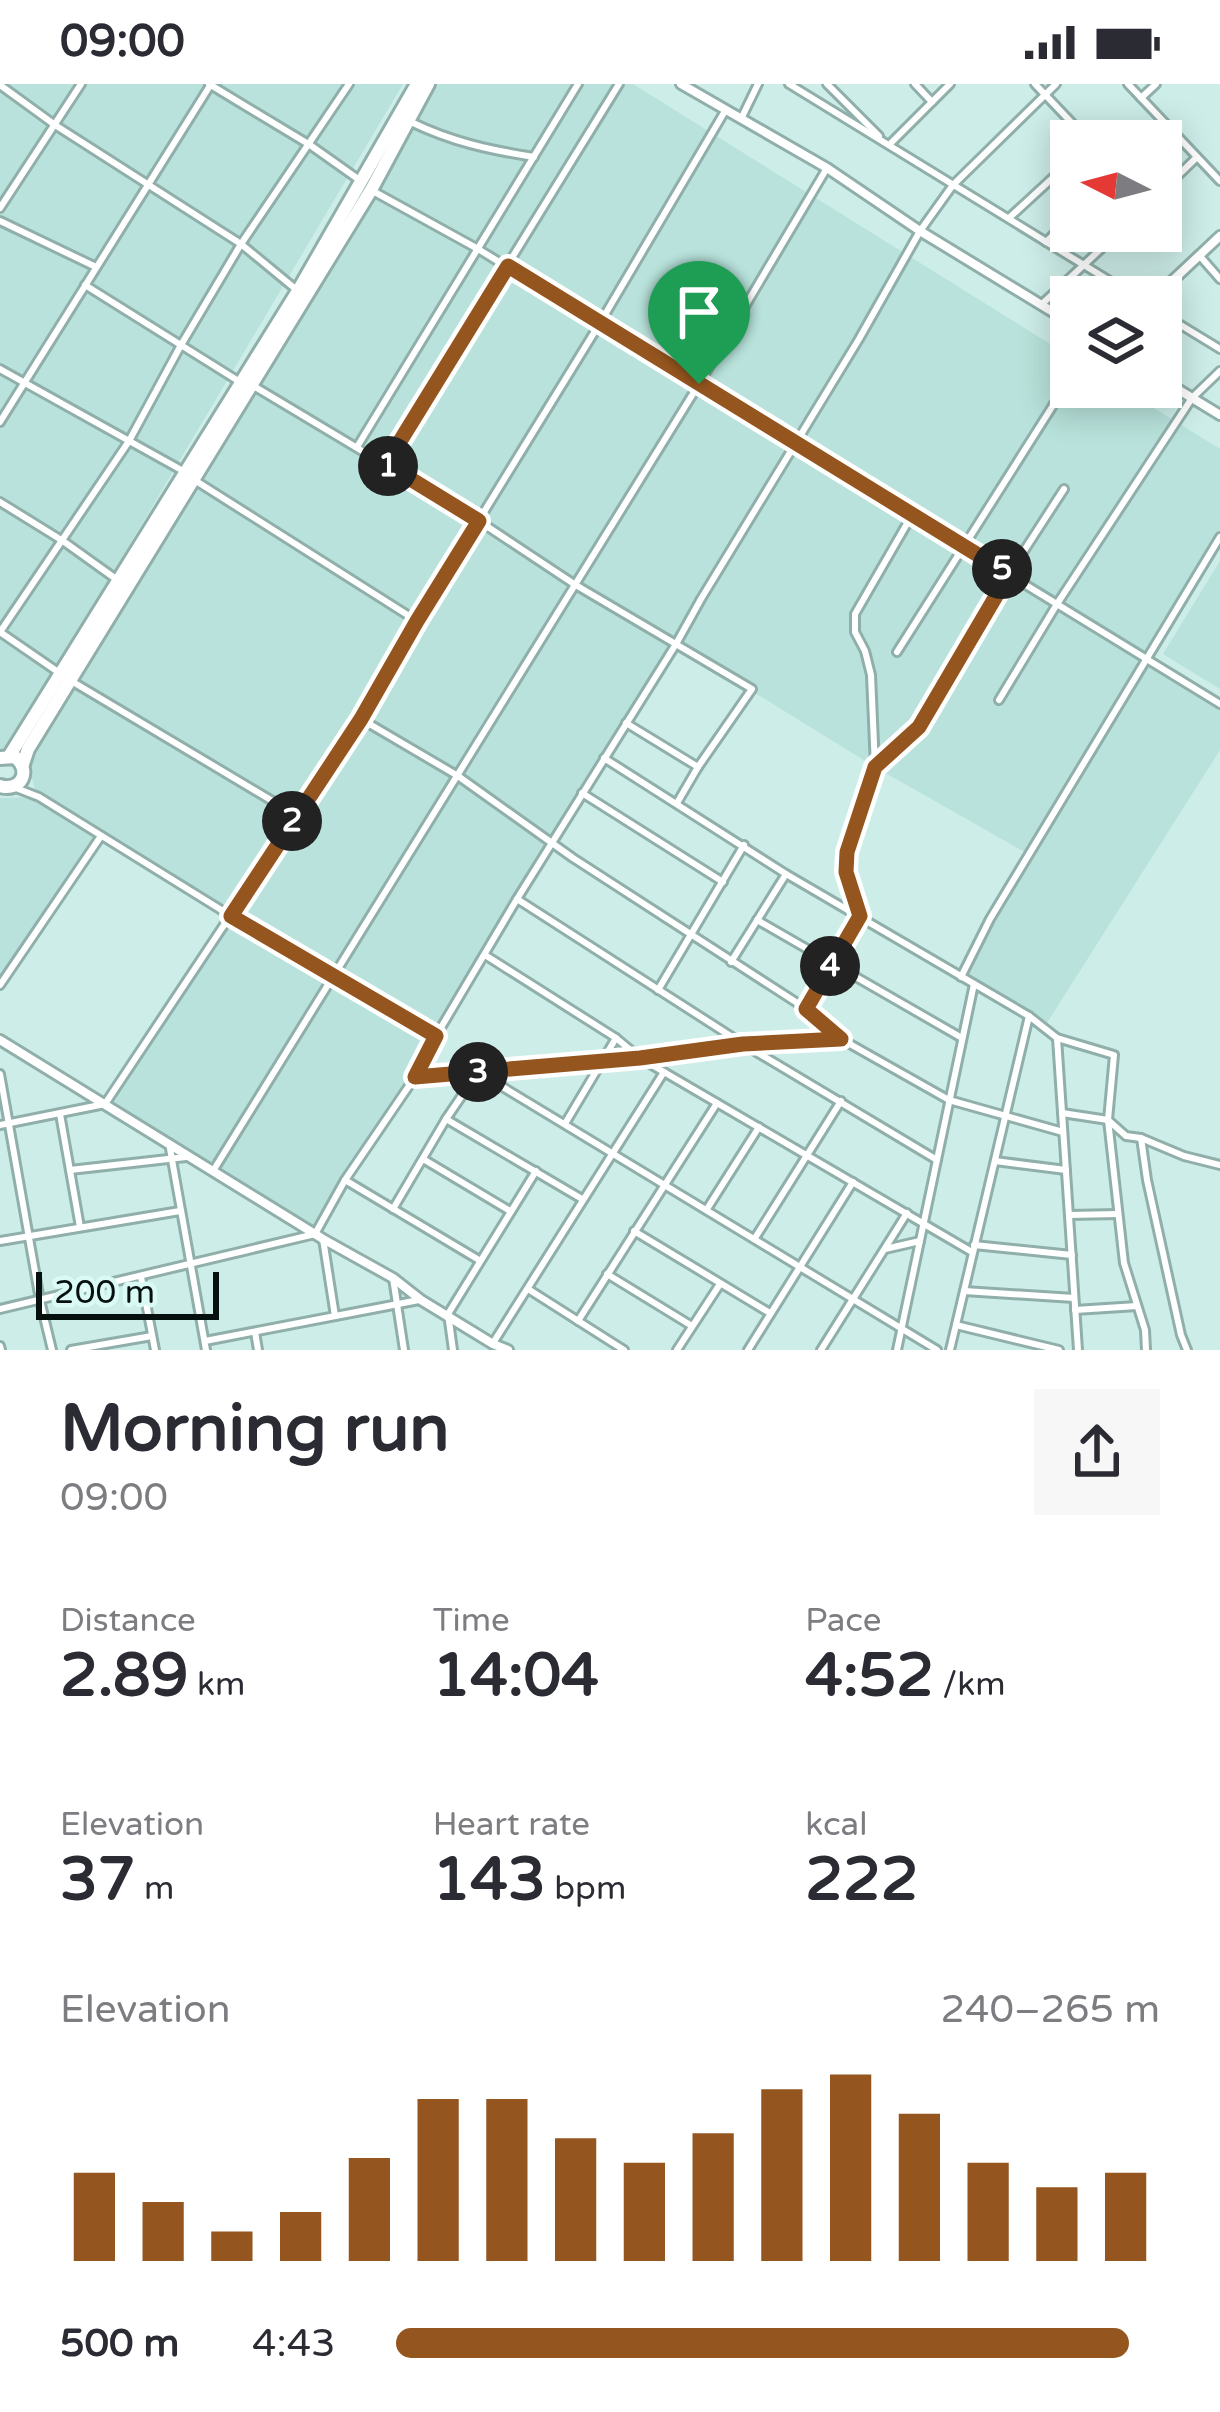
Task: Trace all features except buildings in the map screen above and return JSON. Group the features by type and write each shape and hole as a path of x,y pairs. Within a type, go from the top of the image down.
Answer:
{"highway":[{"path":"65,677 366,186 417,84"},
{"path":"246,384 298,291 428,84"},
{"path":"0,801 7,787 20,782 10,760 28,749 119,581 189,476"}],"street":[{"path":"0,208 81,84"},
{"path":"0,422 210,84 310,145 366,186 508,266 1220,704"},
{"path":"296,815 65,677 0,632 129,441 241,244 349,84"},
{"path":"357,446 578,84"},
{"path":"386,464 619,84"},
{"path":"681,84 827,168 1050,310"},
{"path":"740,120 758,84"},
{"path":"789,84 1101,276"},
{"path":"827,84 888,145"},
{"path":"915,84 932,102"},
{"path":"888,145 950,84"},
{"path":"1035,84 1069,120"},
{"path":"335,1316 319,1237 345,1180 415,1077 517,898 797,444 920,231 953,185 1056,84"},
{"path":"1129,84 1220,181"},
{"path":"1141,98 1156,84"},
{"path":"0,85 241,244 298,291"},
{"path":"4,1124 105,1104 361,719 725,111"},
{"path":"408,121 478,148 534,157"},
{"path":"1182,172 1197,157"},
{"path":"213,1171 699,384 827,168"},
{"path":"1009,218 1050,180"},
{"path":"0,221 96,267"},
{"path":"1177,276 1220,236"},
{"path":"1046,242 1050,238"},
{"path":"1041,305 1097,252"},
{"path":"1199,255 1220,279"},
{"path":"85,285 752,689 677,803"},
{"path":"1182,326 1220,350"},
{"path":"0,369 189,476 417,621"},
{"path":"999,700 1192,398 1220,371"},
{"path":"1182,392 1220,415"},
{"path":"897,652 1051,408"},
{"path":"875,767 919,727 1064,489"},
{"path":"0,502 119,581"},
{"path":"806,1009 860,916 846,872 847,852 875,767 871,675 855,632 855,614 912,515"},
{"path":"961,977 990,919 1220,537"},
{"path":"361,719 458,776 691,937 806,1009 841,1039 950,1100 1064,1132"},
{"path":"626,723 698,766"},
{"path":"604,758 787,874 1029,1016 1057,1038 1114,1055 1108,1120 1124,1263 1145,1330 1144,1350"},
{"path":"10,760 39,797"},
{"path":"7,787 39,797 436,1036"},
{"path":"582,794 723,882"},
{"path":"0,985 101,836"},
{"path":"658,990 744,845"},
{"path":"730,962 787,874"},
{"path":"517,898 743,1044 937,1160"},
{"path":"758,920 962,1038"},
{"path":"485,955 640,1058 924,1223 973,1248 1072,1256"},
{"path":"897,1350 974,984"},
{"path":"950,1350 1029,1016"},
{"path":"565,1123 616,1038"},
{"path":"1057,1038 1078,1350"},
{"path":"415,1077 640,1058 743,1044 841,1039"},
{"path":"0,1040 508,1350"},
{"path":"393,1209 478,1072"},
{"path":"478,1072 937,1350"},
{"path":"493,1344 664,1072"},
{"path":"0,1074 4,1124 52,1350"},
{"path":"755,1238 841,1101"},
{"path":"578,1322 718,1102"},
{"path":"1062,1113 1108,1120 1126,1136 1220,1165"},
{"path":"60,1114 80,1227"},
{"path":"446,1119 584,1200"},
{"path":"707,1209 759,1126"},
{"path":"1141,1138 1187,1350"},
{"path":"169,1143 206,1346 255,1331 422,1300"},
{"path":"70,1170 190,1157"},
{"path":"422,1159 510,1211"},
{"path":"995,1161 1066,1170"},
{"path":"453,1350 448,1314 536,1171"},
{"path":"345,1180 479,1260"},
{"path":"748,1350 853,1181"},
{"path":"0,1241 181,1211"},
{"path":"824,1349 908,1214"},
{"path":"1069,1215 1118,1214"},
{"path":"634,1231 770,1313"},
{"path":"0,1309 319,1237"},
{"path":"885,1249 920,1241"},
{"path":"607,1274 692,1326"},
{"path":"140,1276 155,1350"},
{"path":"393,1278 404,1350"},
{"path":"677,1350 720,1285"},
{"path":"528,1289 624,1350"},
{"path":"964,1291 1074,1298"},
{"path":"1075,1310 1138,1306"},
{"path":"956,1325 1058,1350"},
{"path":"255,1331 258,1350"},
{"path":"994,1350 998,1335"},
{"path":"71,1350 152,1336"}],"shaded area":[{"path":"0,84 403,84 0,763"},
{"path":"431,84 633,84 1050,344 1050,408 1154,408 1220,449 1220,537 1147,658 1220,704 1220,750 1045,1026 961,977 1028,854 677,645 314,1228 105,1104 231,917 101,836 0,985 0,798 37,797 25,752"},
{"path":"1220,561 1220,689 1163,654"}],"route":[{"path":"508,266 699,384 1009,574 919,727 875,767 847,852 846,872 860,916 806,1009 841,1039 743,1044 640,1058 415,1077 436,1036 231,916 361,719 479,521 386,464 508,266"}]}
